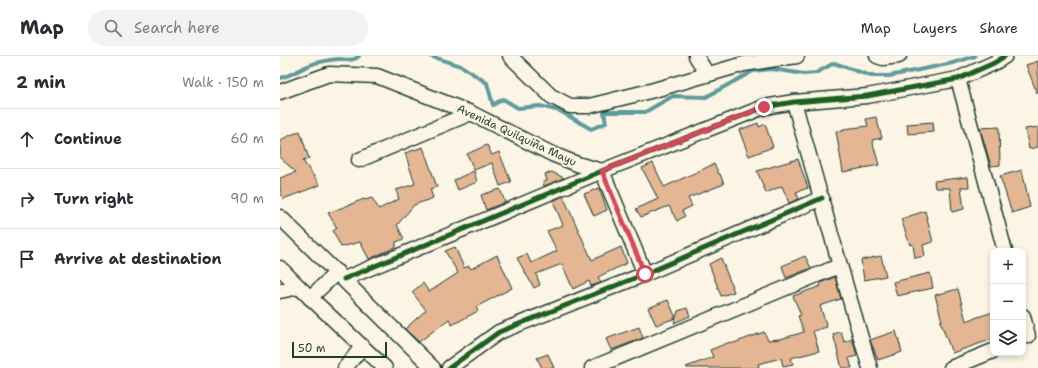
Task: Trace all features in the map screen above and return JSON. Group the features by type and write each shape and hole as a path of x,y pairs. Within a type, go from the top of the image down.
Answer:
{"street":[{"path":"510,56 551,96 570,106 589,106 654,90 744,64 798,56"},
{"path":"696,56 707,74"},
{"path":"877,56 883,58 899,56"},
{"path":"310,298 340,276 764,107 794,102 868,96 958,79 994,63 1005,56"},
{"name":"Avenida Quilquiña Mayu","path":"280,92 329,74 377,76 471,113 552,154 577,164 602,171"},
{"path":"958,79 1004,248"},
{"path":"794,102 822,198 839,266 870,368"},
{"path":"358,160 471,113"},
{"path":"602,171 645,274"},
{"path":"449,368 499,332 645,274 822,198"},
{"path":"280,217 433,368"},
{"path":"592,368 839,266"},
{"path":"280,268 385,368"},
{"path":"280,291 299,287"},
{"path":"1024,320 1030,335"},
{"path":"345,368 362,347"},
{"path":"951,368 990,352"}],"building":[{"path":"1038,61 1038,93 1037,93 1026,65"},
{"path":"876,117 882,138 872,140 879,165 843,172 836,131 844,131 843,129 868,126 866,119"},
{"path":"933,122 934,132 908,134 907,124"},
{"path":"758,123 759,127 765,124 773,147 749,156 739,130"},
{"path":"999,127 1000,165 991,166 980,128"},
{"path":"1038,127 1038,147 1029,149 1025,129"},
{"path":"300,131 309,159 303,161 320,185 283,199 280,190 280,178 296,172 280,158 280,140"},
{"path":"487,145 492,155 499,152 511,182 500,186 492,163 474,170 467,154"},
{"path":"423,147 437,187 430,189 433,198 414,205 397,225 404,239 396,242 396,247 369,259 360,242 341,247 333,231 337,228 328,213 364,199 372,198 379,209 399,199 396,190 415,184 405,153"},
{"path":"798,159 808,188 796,192 799,199 789,203 782,186 766,193 757,171"},
{"path":"653,163 664,187 714,164 724,184 688,198 692,206 682,211 685,216 677,221 669,206 641,217 636,209 658,199 642,168"},
{"path":"1022,170 1030,207 1012,213 1000,176"},
{"path":"474,171 477,182 458,190 454,180"},
{"path":"552,172 564,178 544,186 543,182 547,181 545,174"},
{"path":"968,177 969,187 961,187 964,209 952,212 950,188 935,188 934,181"},
{"path":"599,188 607,210 594,216 584,194"},
{"path":"500,189 505,202 486,210 481,195"},
{"path":"563,196 592,260 621,247 627,263 598,277 601,283 591,286 589,281 573,289 562,264 536,274 540,285 534,288 517,258 527,254 531,263 557,251 547,231 563,225 553,201"},
{"path":"925,211 933,242 923,245 925,256 915,258 913,244 910,245 901,219"},
{"path":"455,247 464,268 469,266 471,269 497,255 512,288 476,307 478,311 452,325 449,319 419,342 405,329 426,310 412,292 423,283 429,292 458,273 445,251"},
{"path":"805,256 811,268 786,278 782,266"},
{"path":"881,256 886,276 864,280 861,260"},
{"path":"721,258 734,292 721,296 709,264"},
{"path":"930,273 933,288 897,296 893,282"},
{"path":"835,277 841,299 820,306 827,327 813,331 819,351 791,358 793,364 783,366 781,358 758,364 759,368 686,367 713,357 710,350 730,342 731,344 764,332 768,340 780,339 804,332 798,316 801,315 793,296 821,286 820,283"},
{"path":"958,289 966,321 990,313 990,340 952,353 940,321 942,321 935,295"},
{"path":"668,300 676,318 656,325 648,308"},
{"path":"687,308 690,316 674,323 678,311"},
{"path":"639,327 643,338 611,350 606,339"},
{"path":"896,331 902,352 878,360 870,340"},
{"path":"841,332 844,342 852,339 854,345 857,356 849,358 852,368 842,368 833,334"},
{"path":"548,354 554,368 542,368 537,358"}],"waterway":[{"path":"280,78 315,63 337,59 352,60 359,56"},
{"path":"430,56 461,66 487,83 493,105 503,99 518,108 540,106 560,111 591,129 606,123 604,112 645,112 673,96 706,97 753,71 772,69 804,74 816,73 834,63 871,76 889,76 953,63 975,56"}],"cycle path":[{"path":"344,279 602,171 764,107 794,102 867,96 958,79 994,63 1005,56"},
{"path":"449,368 499,332 645,274 822,198"}],"route":[{"path":"645,274 602,171 764,107"}]}
